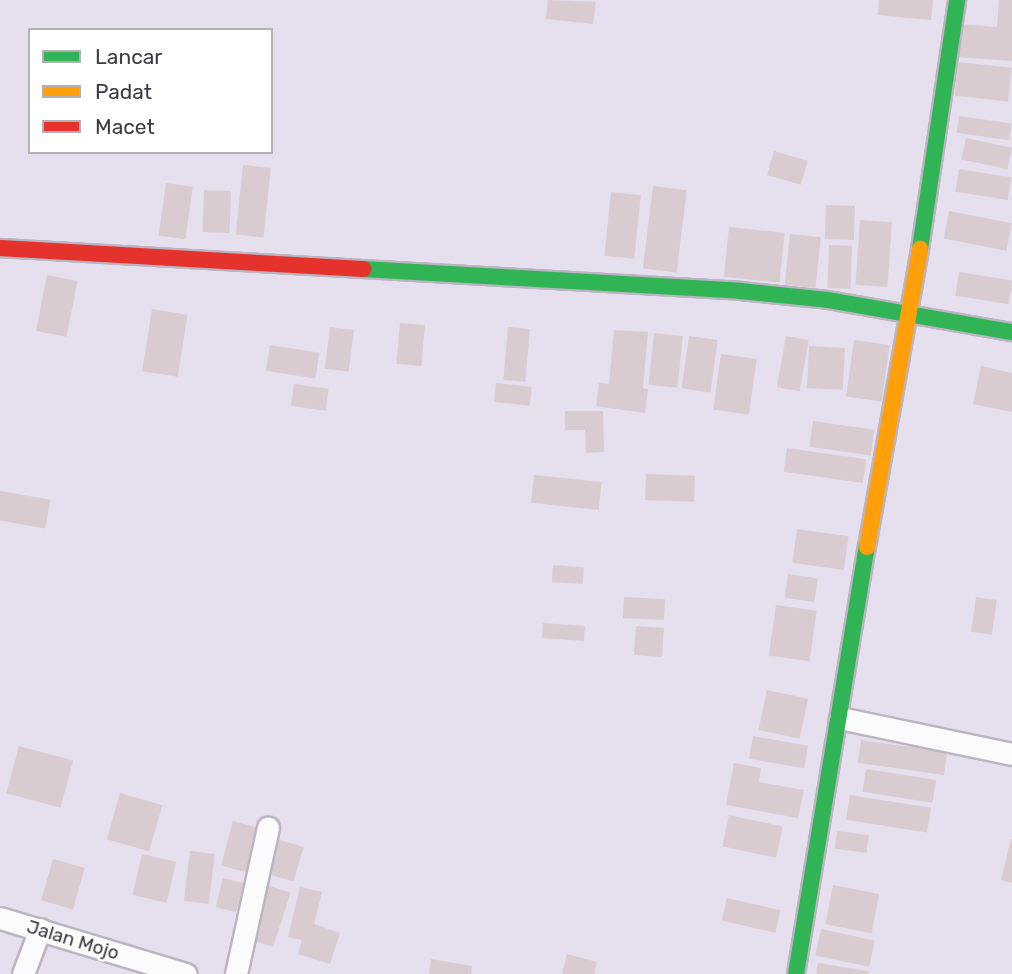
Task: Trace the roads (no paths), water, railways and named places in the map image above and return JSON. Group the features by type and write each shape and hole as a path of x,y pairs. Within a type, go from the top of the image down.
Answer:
{"street":[{"path":"796,974 911,313 957,0"},
{"path":"0,248 740,291 911,313 1012,332"},
{"path":"841,718 1012,754"},
{"path":"236,974 268,827"},
{"name":"Jalan Mojo","path":"0,918 186,974"},
{"path":"23,974 40,929"}]}
